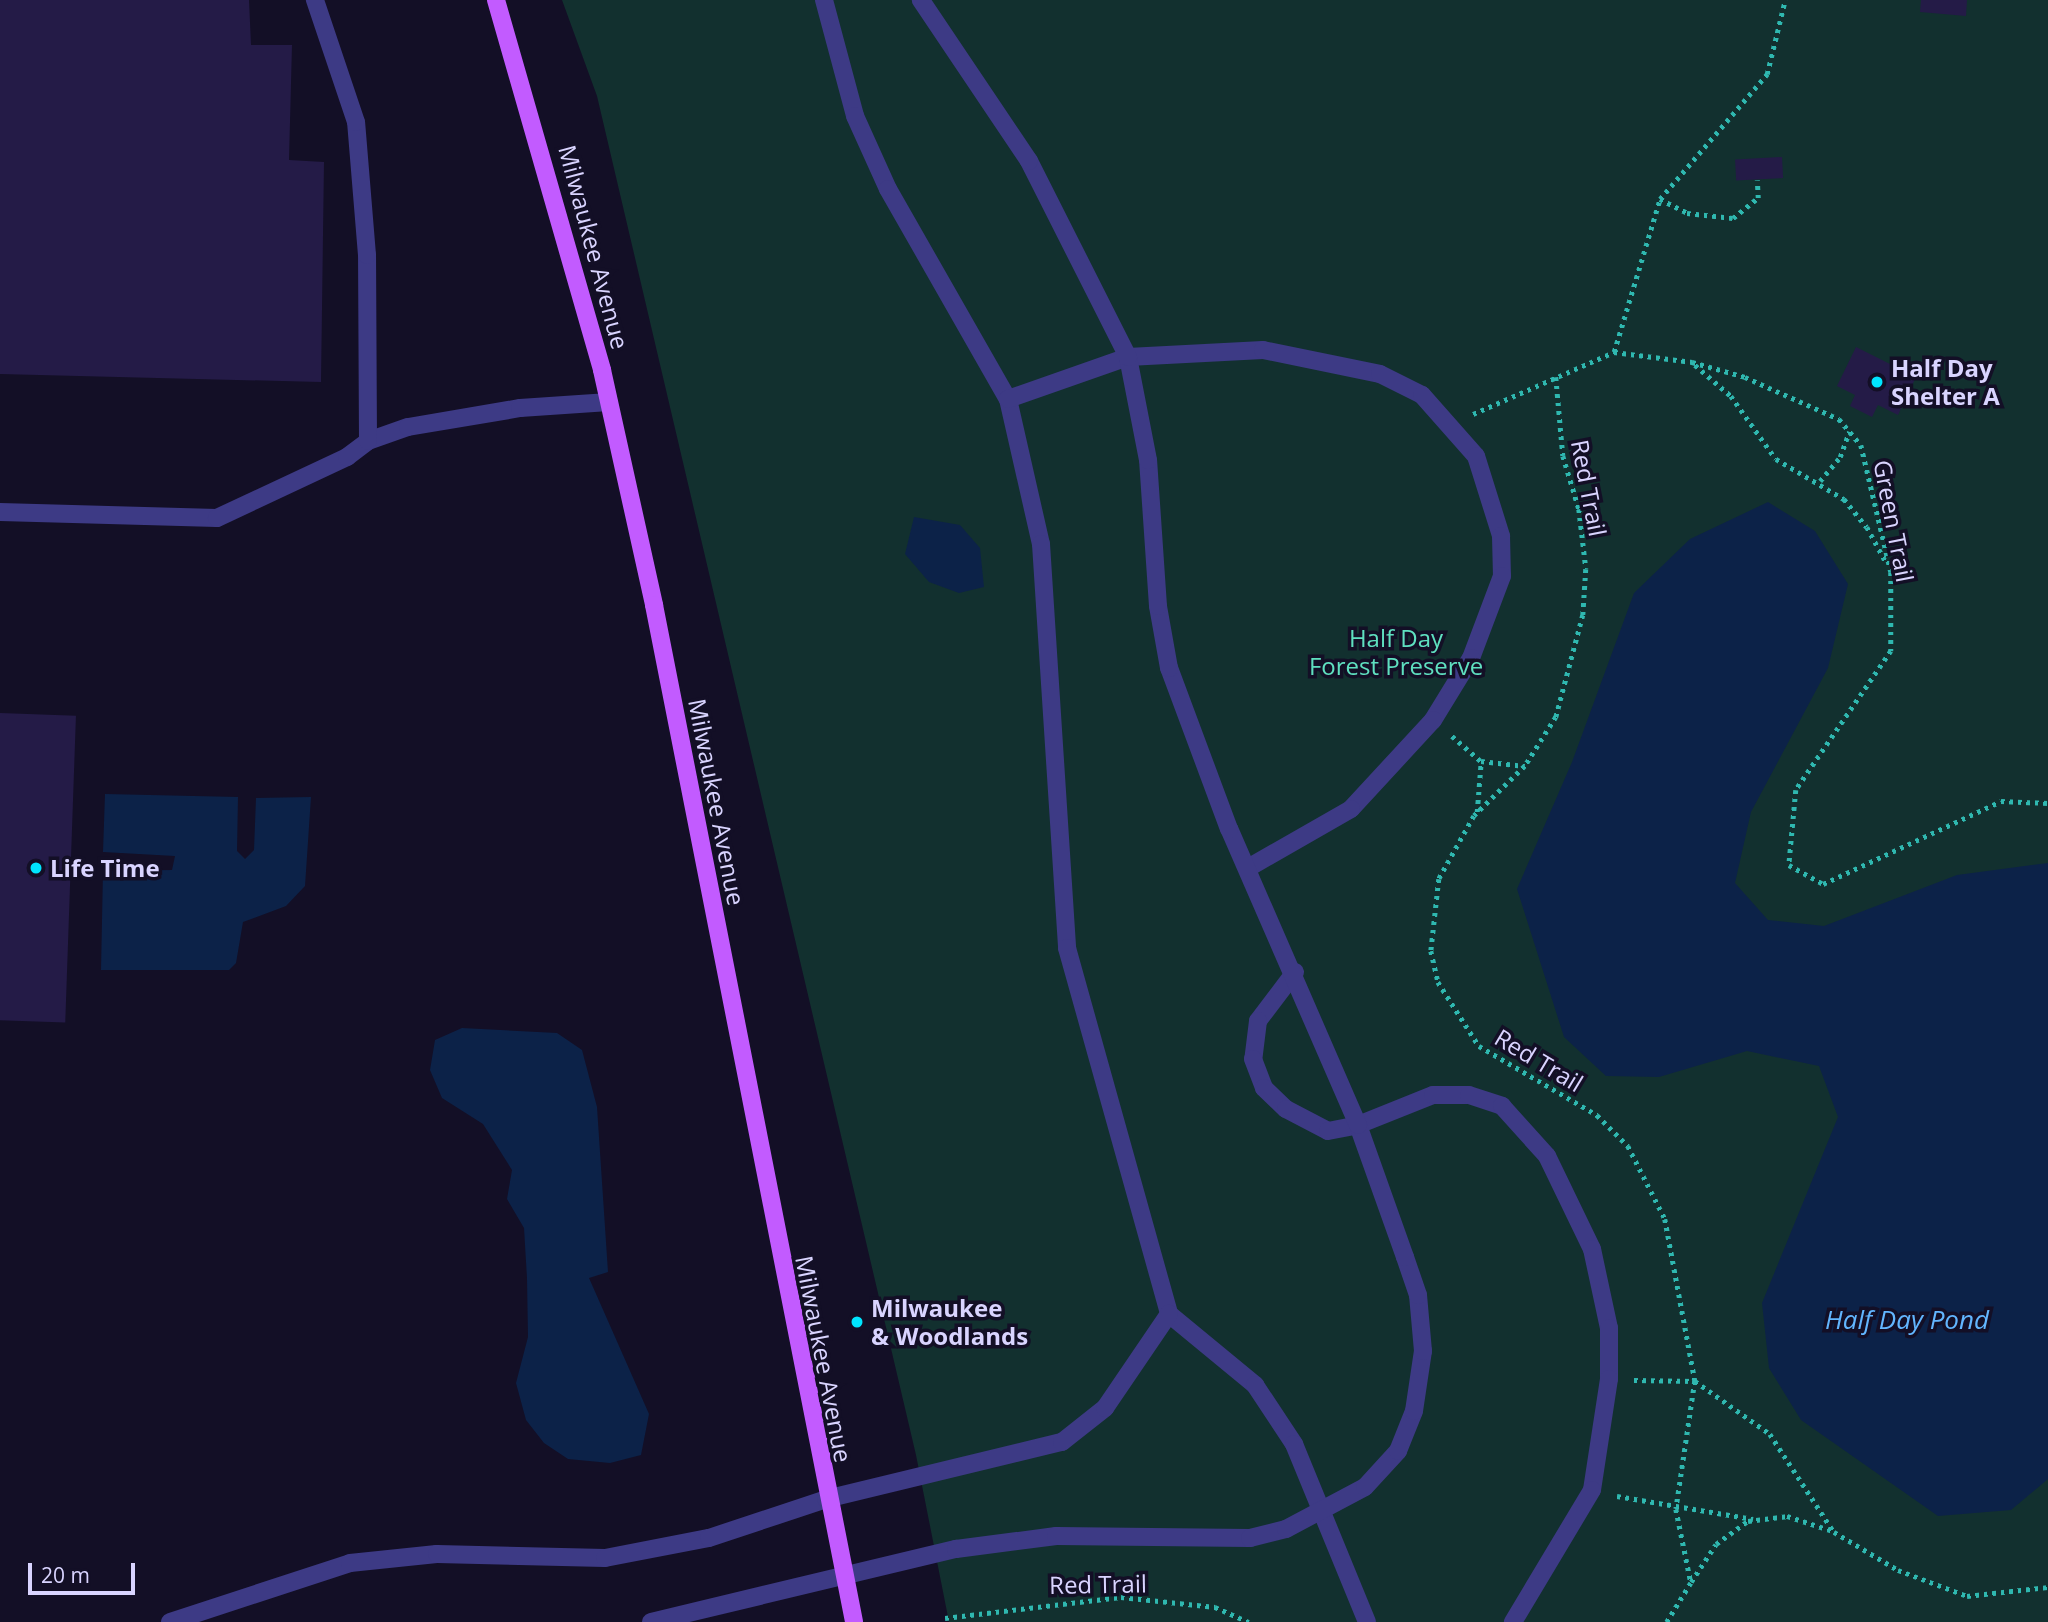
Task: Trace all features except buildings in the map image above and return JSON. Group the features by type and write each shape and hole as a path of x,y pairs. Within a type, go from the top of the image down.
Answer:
{"main road":[{"name":"Milwaukee Avenue","path":"496,0 609,402 654,605 826,1499 854,1622"}],"street":[{"path":"315,0 356,122 367,256 368,441"},
{"path":"824,0 855,116 888,189 1008,399 1041,544 1067,948 1169,1314 1255,1385 1294,1444 1367,1622"},
{"path":"651,1622 956,1549 1056,1536 1250,1538 1286,1529 1365,1487 1398,1451 1414,1411 1423,1351 1418,1295 1358,1125 1295,972 1248,868 1169,668 1158,606 1148,460 1128,357 1029,161 921,0"},
{"path":"1008,399 1128,357 1263,350 1316,357 1380,374 1422,395 1451,424 1476,456 1491,495 1501,536 1502,576 1471,658 1433,720 1351,809 1248,868"},
{"path":"0,512 217,518 347,457 368,441 408,427 520,408 609,402"},
{"path":"1295,972 1258,1021 1252,1059 1264,1087 1306,1122 1328,1131 1358,1125 1433,1095 1469,1095 1502,1107 1527,1130 1547,1156 1591,1249 1609,1328 1609,1379 1592,1490 1513,1622"},
{"path":"170,1622 351,1563 437,1554 605,1558 709,1538 826,1499 1062,1442 1105,1408 1169,1314"}],"path":[{"path":"1451,424 1614,352 1660,199 1767,74 1785,0"},
{"path":"1660,199 1687,213 1733,218 1758,198 1757,180"},
{"name":"Green Trail","path":"1614,352 1692,362 1745,377 1839,419 1861,445 1891,572 1891,651 1796,790 1789,865 1823,884 2001,802 2048,803"},
{"path":"1692,362 1731,396 1776,459 1820,481 1867,527 1891,572"},
{"name":"Red Trail","path":"1556,377 1563,456 1581,521 1583,615 1556,717 1525,766 1477,812 1439,879 1431,919 1438,982 1479,1046 1597,1115 1628,1146 1665,1219 1695,1381 1676,1509 1690,1583"},
{"path":"1820,481 1840,457 1849,431"},
{"path":"1433,720 1480,761 1525,766"},
{"path":"1477,812 1480,761"},
{"path":"1609,1379 1695,1381 1770,1434 1834,1532"},
{"path":"1592,1490 1676,1509 1758,1519 1787,1516 1834,1532 1898,1570 1967,1596 2048,1587"},
{"path":"1667,1622 1716,1544 1758,1519"},
{"name":"Red Trail","path":"945,1618 1121,1597 1215,1607 1249,1622"}],"green space":[{"name":"Half Day Forest Preserve","path":"562,0 2048,0 2048,1622 949,1622 916,1455 597,96"}],"water":[{"name":"Half Day Pond","path":"1768,502 1815,531 1848,584 1828,668 1751,812 1735,883 1768,920 1824,926 1957,875 2048,863 2048,1479 2011,1510 1938,1516 1801,1420 1769,1368 1762,1303 1838,1117 1819,1066 1747,1051 1659,1077 1606,1076 1564,1037 1517,889 1572,762 1634,593 1690,539"},
{"path":"914,517 960,525 980,548 984,587 959,593 929,582 905,554"},
{"path":"105,794 238,797 237,851 245,859 254,850 256,798 311,797 305,886 286,906 243,922 236,963 229,970 101,970 103,871 172,870 175,856 103,852"},
{"path":"462,1028 557,1033 582,1050 597,1107 608,1272 589,1278 649,1414 641,1455 610,1463 568,1459 544,1443 526,1420 516,1383 528,1337 527,1278 524,1228 507,1199 512,1170 483,1124 442,1098 430,1070 435,1040"}],"place":[{"name":"Half Day Shelter A","path":"1877,382"},
{"name":"Life Time","path":"36,868"},
{"name":"Milwaukee & Woodlands","path":"857,1322"}]}
